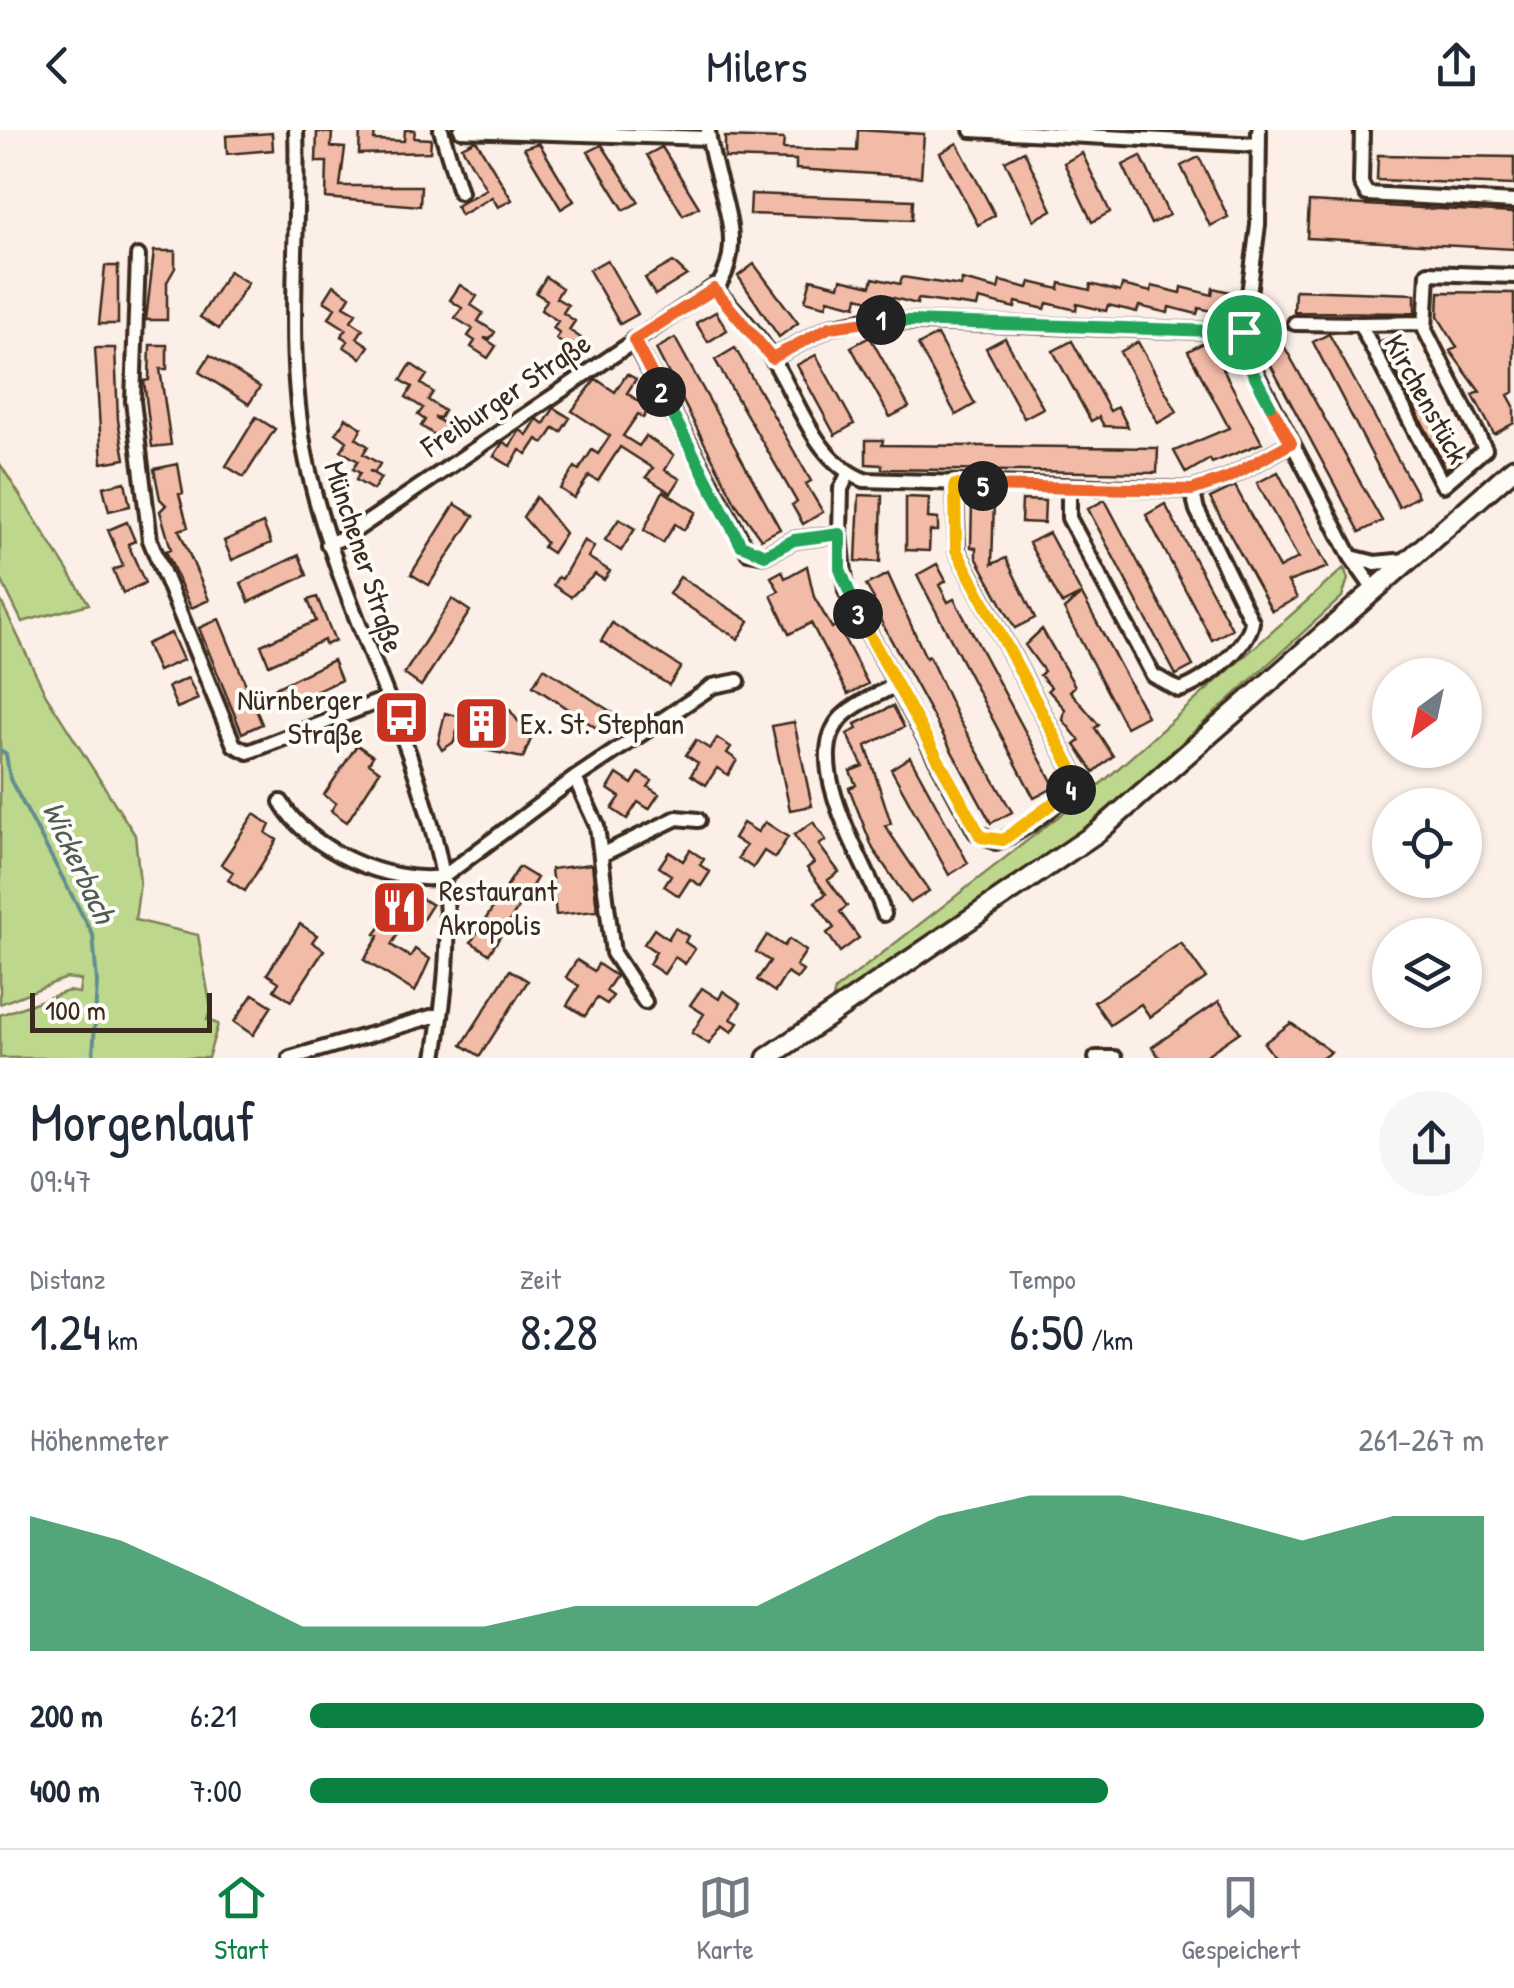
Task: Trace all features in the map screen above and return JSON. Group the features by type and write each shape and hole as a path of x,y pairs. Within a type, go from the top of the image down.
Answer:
{"main road":[{"path":"767,1058 1098,831 1514,468"}],"street":[{"name":"Münchener Straße","path":"296,130 291,336 295,401 328,544 428,811 443,878 447,946 435,1058"},
{"path":"441,130 458,175 460,192"},
{"path":"461,130 708,134 730,222 729,263 714,289 772,358 825,453 848,474 883,483 1192,490 1228,478 1291,443"},
{"path":"971,130 1259,145"},
{"path":"1259,130 1256,265 1244,332 1249,365 1373,588"},
{"path":"1362,130 1361,183 1366,194 1514,202"},
{"path":"138,256 132,400 150,540 234,745 248,752 385,700"},
{"name":"Kirchenstück","path":"1360,324 1441,486 1484,452 1485,445 1424,323 1428,273 1514,276"},
{"name":"Freiburger Straße","path":"328,544 347,536 714,289"},
{"path":"772,358 830,327 865,320 1244,332"},
{"name":"Kirchenstück","path":"1295,323 1424,323"},
{"path":"634,340 748,552 765,555 794,540 840,534"},
{"path":"848,474 841,490 840,534 846,591 981,837 1003,840 1070,793 1074,773 956,550 955,485"},
{"path":"1068,489 1069,518 1153,675 1179,690 1196,683 1245,639 1252,622 1197,510 1192,490"},
{"path":"1352,556 1376,562 1407,560"},
{"path":"280,802 306,834 351,861 443,878 575,778 713,686 738,681"},
{"path":"884,914 841,815 828,754 833,730 844,715 896,685"},
{"path":"575,778 591,808 603,854 614,953 645,1002"},
{"path":"603,854 678,818 698,820"},
{"path":"290,1058 441,1014"},
{"path":"1096,1058 1115,1058"}],"green space":[{"path":"0,464 89,604 22,622 0,577"},
{"path":"1344,568 1348,579 1342,597 1100,817 1044,861 832,1002 835,990 1104,781"},
{"path":"0,599 46,695 135,835 140,883 135,920 198,935 211,1009 207,1020 218,1024 208,1058 0,1058 0,1015 68,991 79,993 81,980 66,978 0,1004"}],"building":[{"path":"360,130 375,130 374,140 404,141 405,130 415,130 414,138 431,139 430,152 359,154"},
{"path":"858,130 924,134 921,177 796,169 796,160 725,158 725,137 784,139 783,149 857,151"},
{"path":"317,132 332,133 331,147 345,148 340,186 421,186 420,206 326,198 327,162 316,162"},
{"path":"272,133 273,150 227,154 226,136"},
{"path":"476,140 512,200 498,207 492,197 461,215 456,206 486,189 462,147"},
{"path":"539,143 574,201 561,209 524,148"},
{"path":"957,143 995,215 978,225 940,153"},
{"path":"602,145 639,202 624,210 588,152"},
{"path":"662,147 699,207 683,215 647,155"},
{"path":"1024,151 1052,210 1034,220 1005,161"},
{"path":"1082,153 1110,212 1092,222 1064,163"},
{"path":"1378,155 1514,157 1514,185 1377,180"},
{"path":"1141,156 1169,215 1151,224 1123,165"},
{"path":"1199,157 1228,217 1210,226 1181,166"},
{"path":"751,194 913,200 912,220 750,214"},
{"path":"1309,202 1514,213 1514,249 1307,238"},
{"path":"154,251 175,251 175,268 167,282 167,320 146,320"},
{"path":"607,260 638,314 620,324 589,270"},
{"path":"673,262 687,275 655,295 645,278"},
{"path":"754,264 798,323 779,337 738,276"},
{"path":"105,266 118,266 118,324 99,324"},
{"path":"229,271 248,283 219,329 200,317"},
{"path":"546,277 562,288 556,298 568,305 563,313 575,321 569,330 581,338 573,350 556,339 560,333 553,328 558,321 541,310 547,300 536,293"},
{"path":"902,277 961,286 962,280 998,289 1000,281 1028,288 1030,282 1059,289 1060,283 1090,290 1091,284 1120,292 1122,285 1151,292 1152,286 1181,293 1182,287 1212,295 1213,288 1234,293 1228,315 1199,308 1197,314 1169,307 1168,313 1139,306 1137,312 1108,305 1106,311 1077,304 1076,310 1047,303 1045,309 1016,302 1015,308 979,299 977,307 918,299 917,304 890,297 888,305 858,297 856,306 828,299 826,306 805,301 811,279 839,286 841,279 871,286 873,278 900,284"},
{"path":"334,285 350,296 344,306 356,313 351,321 363,329 357,338 369,346 361,358 344,347 348,341 341,336 346,329 329,318 335,308 324,301"},
{"path":"460,285 477,296 471,305 483,313 478,321 495,332 490,339 484,338 496,346 488,358 471,347 475,341 468,336 473,329 455,318 462,308 450,300"},
{"path":"1295,290 1415,294 1415,313 1294,312"},
{"path":"1439,292 1514,293 1514,392 1508,395 1514,406 1514,423 1494,434 1473,395 1480,392 1450,351 1457,347 1438,317"},
{"path":"716,312 727,330 708,342 696,323"},
{"path":"1274,328 1382,521 1360,532 1256,338"},
{"path":"1329,334 1418,496 1399,507 1313,342"},
{"path":"1396,334 1461,457 1446,469 1381,342"},
{"path":"937,335 975,404 956,415 918,345"},
{"path":"870,337 909,407 890,417 851,347"},
{"path":"675,338 780,529 761,539 736,504 656,349"},
{"path":"1005,338 1043,408 1024,418 986,348"},
{"path":"1072,341 1110,411 1118,407 1128,427 1104,426 1099,417 1091,421 1053,351"},
{"path":"1208,341 1262,443 1212,463 1210,459 1186,473 1174,451 1229,428 1188,351"},
{"path":"1138,342 1177,412 1158,423 1120,352"},
{"path":"150,345 167,345 167,369 160,369 171,445 152,447 144,381 149,380"},
{"path":"95,348 115,348 118,420 125,459 102,463"},
{"path":"735,348 811,481 806,484 823,512 803,524 792,505 797,502 715,360"},
{"path":"210,355 260,387 249,404 199,372"},
{"path":"816,355 854,424 835,435 797,365"},
{"path":"411,364 427,375 421,384 433,392 428,400 444,411 440,418 434,417 446,425 438,437 421,426 425,420 418,415 423,408 406,397 412,387 401,380"},
{"path":"627,374 636,379 627,393 649,409 643,418 638,414 623,436 639,446 646,436 674,455 665,470 680,479 671,493 646,477 653,468 620,447 598,481 589,476 574,498 560,489 575,467 579,470 592,450 598,454 610,436 572,411 596,379 615,392"},
{"path":"554,408 570,418 561,432 554,428 544,443 537,439 527,454 520,450 510,466 494,456 503,442 510,446 520,430 527,435 537,419 544,424"},
{"path":"256,417 275,429 244,477 226,466"},
{"path":"346,418 362,428 356,438 368,446 363,454 380,464 375,472 369,471 381,478 373,490 356,480 360,473 353,469 358,461 341,451 347,441 336,433"},
{"path":"866,440 883,440 882,445 1158,448 1157,473 882,469 882,465 866,464"},
{"path":"178,464 183,493 179,494 188,527 179,530 209,600 191,608 166,551 171,549 160,511 166,505 160,499 154,469"},
{"path":"1278,472 1328,567 1288,582 1297,598 1272,611 1210,498 1235,486 1279,568 1298,558 1257,483"},
{"path":"125,482 130,506 109,511 103,487"},
{"path":"663,491 696,512 684,530 675,524 663,543 644,530"},
{"path":"859,495 882,496 880,562 856,561"},
{"path":"536,497 565,533 552,553 543,547 546,543 523,517"},
{"path":"906,497 929,498 928,518 938,519 938,531 930,531 929,551 906,550"},
{"path":"1022,500 1045,501 1044,523 1021,522"},
{"path":"1105,500 1193,666 1176,675 1088,509"},
{"path":"972,502 994,502 992,564 1006,558 1035,618 1015,628 976,557 976,548 971,547"},
{"path":"455,504 474,516 429,585 411,574"},
{"path":"1165,504 1232,629 1212,640 1146,515"},
{"path":"619,519 635,529 621,551 605,540"},
{"path":"127,522 135,541 128,544 145,583 123,593 113,570 123,566 108,530"},
{"path":"263,523 271,543 232,560 224,541"},
{"path":"1049,533 1147,716 1126,727 1064,609 1080,595 1062,604 1029,543"},
{"path":"584,540 594,547 588,557 610,571 604,580 595,574 571,597 553,585 558,577 562,579"},
{"path":"299,555 307,575 249,602 241,583"},
{"path":"937,564 946,581 939,585 948,602 954,599 1055,787 1034,798 917,575"},
{"path":"807,566 814,597 832,628 837,625 868,684 848,694 811,623 789,634 771,595 779,591 771,577 782,571 785,578"},
{"path":"888,574 926,658 929,656 957,716 1012,812 991,823 870,601 874,599 866,585"},
{"path":"680,577 749,621 738,639 669,594"},
{"path":"317,597 335,641 325,645 324,640 269,665 261,645 316,621 308,600"},
{"path":"452,599 470,611 421,686 404,674"},
{"path":"219,619 262,724 242,733 199,628"},
{"path":"612,623 681,667 669,685 601,641"},
{"path":"1042,629 1075,686 1070,691 1099,725 1095,728 1113,756 1094,772 1075,745 1080,741 1063,720 1065,709 1048,690 1051,687 1040,675 1044,671 1025,645"},
{"path":"171,633 183,660 158,671 146,644"},
{"path":"333,660 341,680 283,707 275,688"},
{"path":"544,668 613,713 601,731 533,686"},
{"path":"188,678 198,699 177,708 168,687"},
{"name":"Ex. St. Stephan","path":"482,704 510,710 531,739 523,758 480,749 478,735 457,731 454,742 442,750 438,743 445,713 462,717"},
{"path":"893,706 904,727 866,746 891,823 885,826 929,891 910,903 873,849 849,788 856,785 850,771 863,766 847,734 857,729 855,724"},
{"path":"794,722 812,806 790,810 772,726"},
{"path":"717,738 731,747 727,753 737,760 728,775 717,768 706,785 691,775 698,763 686,755 696,740 710,749"},
{"path":"357,745 373,756 369,763 380,771 347,822 331,811 336,803 324,795"},
{"path":"910,757 968,863 949,875 891,769"},
{"path":"639,773 652,781 648,787 659,794 649,809 638,802 627,819 612,809 620,797 608,789 617,774 632,784"},
{"path":"254,814 270,825 266,833 277,840 245,891 228,880 233,872 221,864"},
{"path":"765,822 788,837 775,858 764,851 753,868 738,858 746,846 734,838 743,823 758,832"},
{"path":"813,822 826,840 819,845 839,872 828,880 847,906 840,912 859,938 840,952 827,933 834,928 815,902 826,894 807,868 814,863 794,835"},
{"path":"690,850 704,859 700,865 710,872 701,886 690,879 679,896 664,886 671,875 659,867 669,852 683,861"},
{"path":"592,864 597,911 556,915 551,869"},
{"path":"519,867 537,878 489,954 471,942"},
{"path":"408,890 432,905 422,921 411,913 391,945 410,957 415,949 430,959 415,992 364,960 379,936 375,934"},
{"path":"300,924 317,935 312,942 324,950 291,1001 274,990 279,982 267,974"},
{"path":"675,928 688,936 685,942 695,949 685,964 675,957 664,974 649,964 656,952 644,944 654,929 668,939"},
{"path":"767,935 784,946 789,939 806,951 796,966 803,971 797,979 787,973 775,992 757,980 770,961 756,952"},
{"path":"1181,943 1206,978 1150,1017 1141,1004 1110,1025 1094,1002"},
{"path":"577,960 594,971 598,964 616,976 606,991 613,996 607,1004 597,998 585,1016 567,1005 579,986 566,977"},
{"path":"510,970 528,981 480,1056 462,1045"},
{"path":"702,988 719,999 723,991 741,1003 731,1019 738,1023 732,1032 722,1025 709,1044 692,1033 704,1014 690,1005"},
{"path":"253,994 272,1006 253,1035 234,1022"},
{"path":"1219,1001 1240,1032 1202,1058 1160,1058 1152,1047"},
{"path":"1291,1023 1331,1052 1322,1058 1275,1058 1264,1043"}],"waterway":[{"name":"Wickerbach","path":"0,750 6,754 10,779 93,935 97,982 93,1058"}],"place":[{"name":"Nürnberger Straße","path":"402,717"},
{"name":"Ex. St. Stephan","path":"481,724"},
{"name":"Restaurant Akropolis","path":"400,908"}],"route":[{"path":"714,289 772,358 830,327 865,320 1159,326 1244,332 1249,365 1291,443 1255,464 1209,485 1172,492 955,485 956,550 1074,773 1070,793 996,842 976,832 846,591 840,569 840,534 808,536 765,555 748,552 634,340 714,289"}]}
